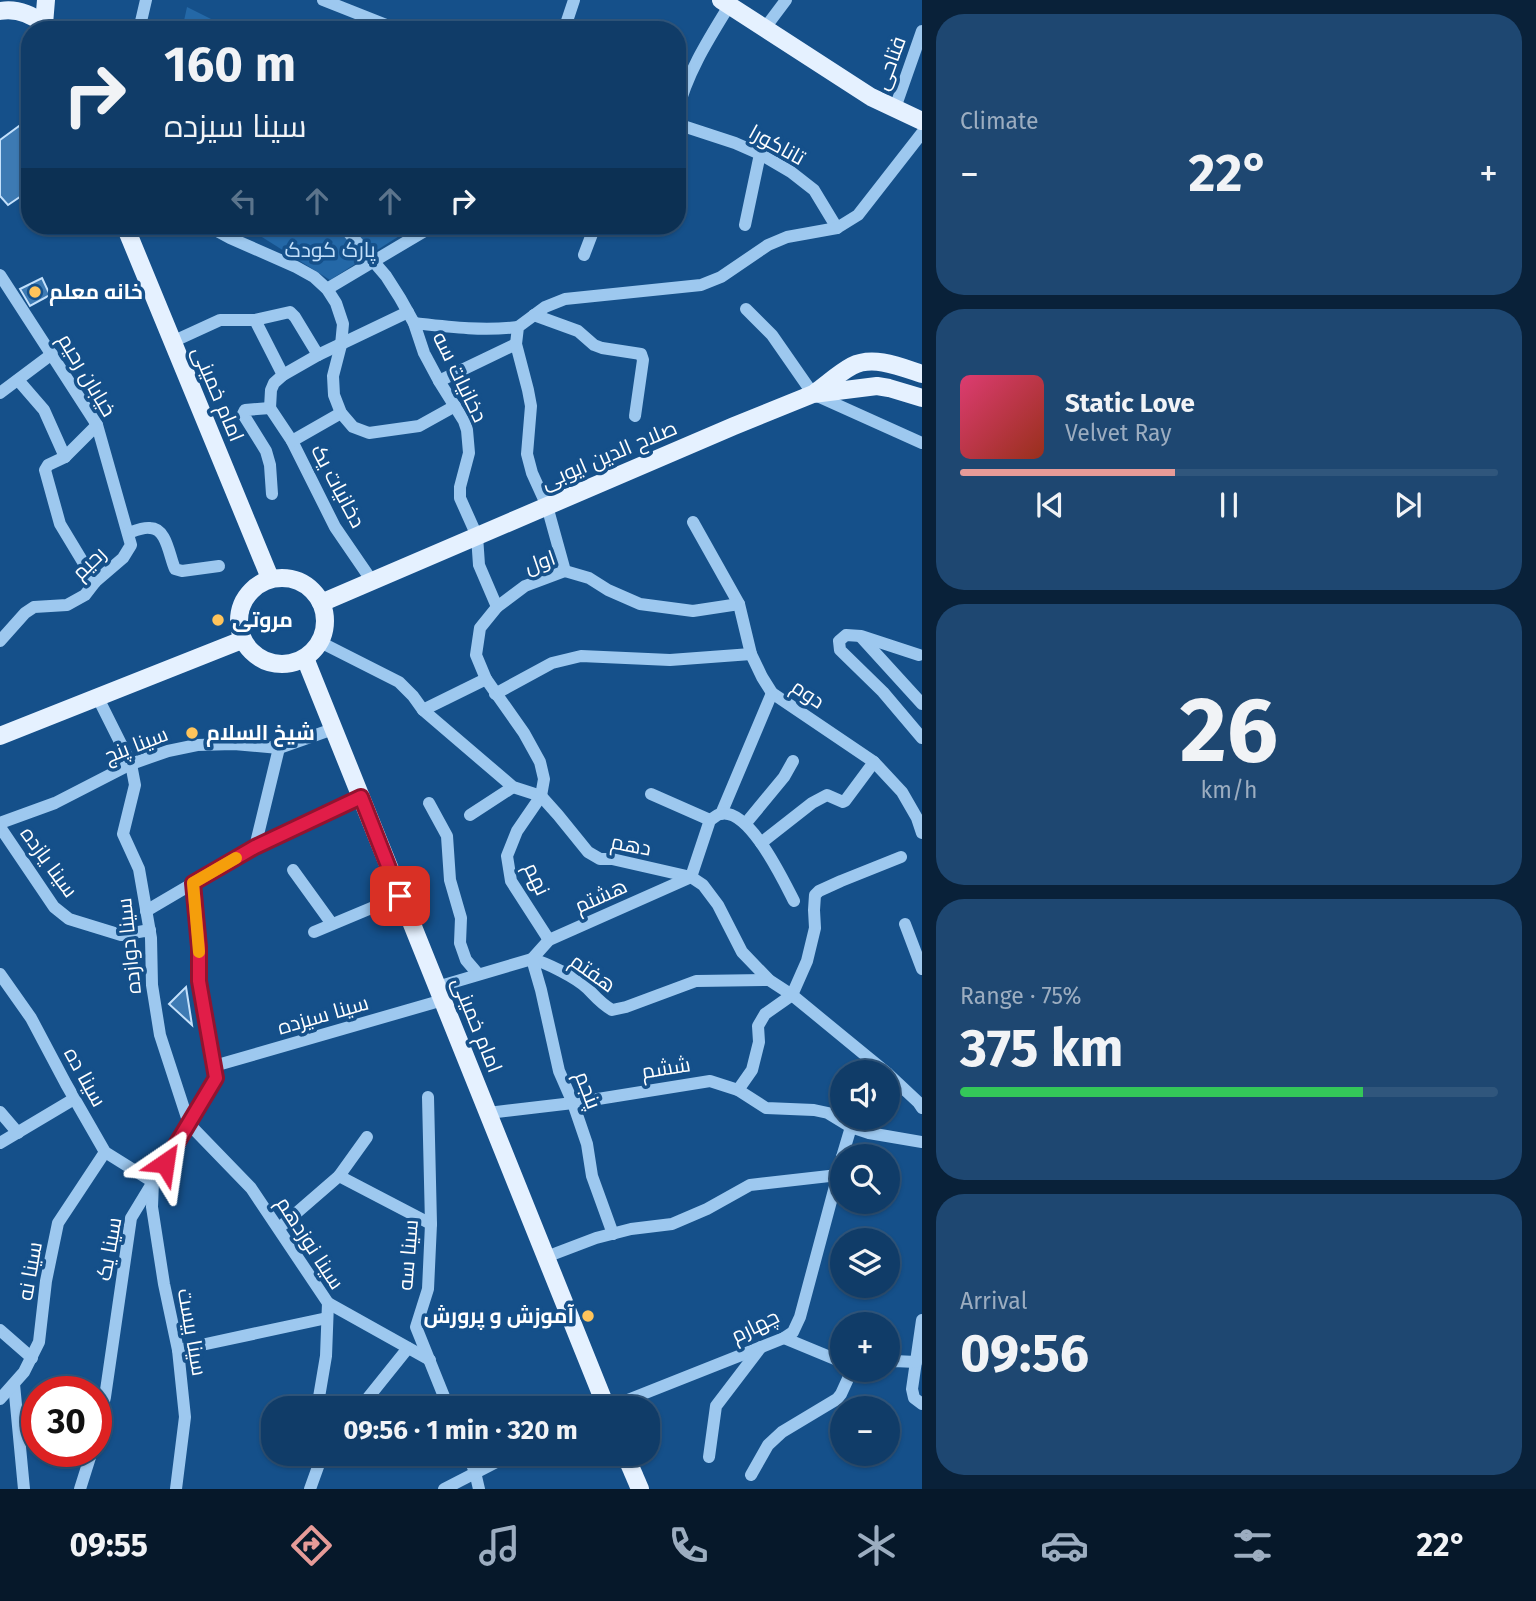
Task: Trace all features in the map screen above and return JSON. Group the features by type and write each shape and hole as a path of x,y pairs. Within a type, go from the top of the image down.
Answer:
{"main road":[{"path":"46,0 46,21"},
{"path":"725,3 871,97 922,121"},
{"path":"0,11 20,11 39,21"},
{"name":"امام خمینی","path":"129,235 270,579"},
{"path":"813,394 852,366 861,363 894,365 922,374"},
{"name":"صلاح الدین ایوبی","path":"321,603 813,394 877,386 922,398"},
{"path":"291,578 309,587 321,603 325,623 320,642 305,658 282,665 270,663 258,658 242,640 238,615 242,602 258,584 270,579 291,578"},
{"path":"0,736 242,640"},
{"name":"امام خمینی","path":"305,658 601,1396"},
{"path":"630,1466 639,1489"}],"street":[{"path":"141,21 146,0"},
{"path":"323,0 376,21"},
{"path":"567,21 574,0"},
{"path":"765,29 786,0"},
{"path":"686,84 725,3"},
{"name":"فتاحی","path":"895,108 922,32"},
{"name":"تاناکورا","path":"686,127 735,143 791,172 814,190 837,228"},
{"path":"565,571 547,506 532,473 527,454 531,406 516,344 518,327 545,307 565,299 701,285 721,277 768,245 787,237 837,228 858,215 922,134"},
{"path":"745,225 760,154"},
{"path":"224,235 296,267 314,277 327,289 336,303 343,324 333,376 334,395 341,412 353,427 369,433 419,426 455,406"},
{"name":"دخانیات سه","path":"351,235 386,276 411,318 424,353 439,381 464,421 469,445 460,498 477,536 479,565 497,607"},
{"path":"327,289 418,235"},
{"path":"584,255 592,235"},
{"name":"خیابان رحیم","path":"0,275 97,425 130,539"},
{"path":"746,309 772,335 813,394 922,443"},
{"path":"172,342 220,320 255,320 290,312 318,355"},
{"path":"534,315 578,331 594,345 640,354 643,360 635,416"},
{"path":"272,494 266,451 243,414 245,410 270,408 274,383 318,355 411,318"},
{"name":"دخانیات سه","path":"411,318 467,330 518,327"},
{"path":"255,320 283,375"},
{"path":"439,381 516,344"},
{"path":"0,394 52,354"},
{"path":"18,380 44,410 65,457"},
{"name":"دخانیات یک","path":"270,408 292,441 335,527 372,581"},
{"path":"292,441 341,412"},
{"path":"95,582 60,524 44,470 48,465 65,457 97,425"},
{"name":"دوم","path":"693,522 739,604 751,654 772,693 874,762 902,792 922,833"},
{"path":"130,539 150,527 163,536 175,569 182,571 219,566"},
{"name":"رحیم","path":"0,641 25,613 34,607 67,605 85,595 95,582 123,558 130,539"},
{"name":"اول","path":"541,796 544,779 540,762 524,733 486,679 476,655 480,628 497,607 524,586 565,571 589,578 640,604 693,611 739,604"},
{"path":"919,655 861,636 846,635 839,641 840,650 883,692 922,738"},
{"path":"861,636 922,704"},
{"path":"320,642 400,682 423,710 513,787 541,796"},
{"path":"495,694 552,663 581,656 670,660 751,654"},
{"path":"423,710 486,679"},
{"path":"772,693 691,877 703,885 718,905 742,952 769,980 792,995 871,1060"},
{"path":"97,696 131,764"},
{"name":"سینا پنج","path":"0,825 55,803 131,764 168,751 197,745 234,744 279,748 333,729"},
{"path":"255,847 279,748"},
{"path":"746,823 784,777 793,761"},
{"path":"761,843 827,795 845,801 874,762"},
{"name":"سینا دوازده","path":"131,764 135,785 123,834 139,869 150,930 152,985 160,1035 190,1124"},
{"path":"470,815 513,787"},
{"path":"651,794 716,817 731,815 746,823 771,858 794,901"},
{"name":"دهم","path":"541,796 588,852 600,859 612,859 691,877"},
{"name":"نهم","path":"541,796 517,831 506,856 511,881 549,940"},
{"path":"146,911 255,847 361,797"},
{"path":"429,803 447,836 450,880 461,918 460,943 466,960 478,974"},
{"name":"سینا یازده","path":"0,825 54,907 69,919 121,935 150,930"},
{"path":"738,1090 752,1070 759,1042 758,1027 765,1014 792,995 811,950 815,929 815,895 841,881 901,858"},
{"path":"293,870 332,924"},
{"name":"هشتم","path":"532,959 549,940 691,877"},
{"name":"سینا یک","path":"108,1376 131,1218 216,1078 199,981 193,883"},
{"path":"314,932 400,896"},
{"path":"905,924 922,969"},
{"path":"440,993 478,974 532,959"},
{"name":"هفتم","path":"532,959 545,962 585,986 600,1003 612,1010 696,981 769,980"},
{"name":"پنجم","path":"532,959 559,1071 587,1143 592,1176 613,1234"},
{"name":"سینا ده","path":"0,974 32,1018 105,1152 153,1182"},
{"name":"سینا سیزده","path":"214,1066 440,993"},
{"name":"ششم","path":"488,1113 573,1103 710,1081 738,1090 766,1108 814,1110 830,1114"},
{"path":"900,1085 922,1108"},
{"name":"سینا سه","path":"428,1097 431,1224 428,1289 416,1326 444,1396"},
{"path":"0,1143 74,1099"},
{"path":"0,1112 18,1133"},
{"name":"سینا نوزدهم","path":"190,1124 251,1188 328,1303 326,1356 319,1396"},
{"name":"ششم","path":"860,1130 922,1142"},
{"path":"279,1228 339,1175 367,1137"},
{"name":"سینا نه","path":"0,1399 24,1371 39,1342 46,1281 58,1223 105,1152"},
{"path":"339,1175 431,1224"},
{"path":"546,1256 631,1229 672,1224 707,1209 750,1185 830,1176"},
{"name":"سینا بیست","path":"153,1182 153,1220 178,1350 185,1417 176,1489"},
{"name":"چهارم","path":"638,1396 784,1338 793,1332 800,1317 830,1205"},
{"path":"328,1303 429,1360"},
{"path":"178,1350 327,1318"},
{"path":"922,1320 912,1389 914,1398 922,1404"},
{"path":"0,1330 32,1358"},
{"path":"784,1338 830,1357"},
{"path":"709,1457 716,1406 762,1346"},
{"path":"369,1396 408,1348"},
{"path":"900,1361 916,1362"},
{"path":"751,1475 768,1445 782,1432 837,1399 846,1382"},
{"path":"14,1384 24,1489"},
{"path":"310,1489 318,1466"},
{"path":"473,1466 479,1489"},
{"path":"444,1489 487,1466"},
{"path":"80,1489 87,1467"}],"green space":[{"path":"187,7 215,21 184,21"},
{"name":"پارک کودک","path":"259,235 401,235 330,280"}],"building":[{"path":"21,125 21,196 8,205 0,196 0,140"},
{"name":"خانه معلم","path":"42,278 50,295 30,306 20,289"},
{"path":"186,987 192,1025 169,1004"}],"slow traffic":[{"path":"199,952 193,883 236,858"}],"place":[{"name":"خانه معلم","path":"35,292"},
{"name":"مروتی","path":"218,620"},
{"name":"شیخ السلام","path":"192,733"},
{"name":"آموزش و پرورش","path":"588,1316"}],"route":[{"path":"165,1163 216,1078 199,981 193,883 255,847 361,797 400,896"}]}
